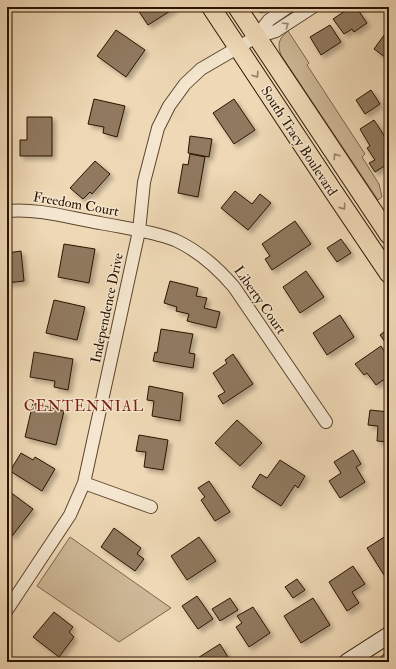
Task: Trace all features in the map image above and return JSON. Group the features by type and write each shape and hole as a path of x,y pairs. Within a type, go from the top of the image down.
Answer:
{"main road":[{"name":"South Tracy Boulevard","path":"211,7 389,274"},
{"name":"South Tracy Boulevard","path":"237,7 389,235"},
{"path":"348,662 389,635"}],"street":[{"path":"256,37 269,20 288,7"},
{"path":"256,37 276,31 313,7"},
{"name":"Independence Drive","path":"7,610 70,515 84,483 139,231 144,182 158,128 169,106 185,84 201,69 256,37"},
{"name":"Freedom Court","path":"7,211 40,212 139,231"},
{"name":"Liberty Court","path":"139,231 174,240 198,253 218,267 234,287 326,422"},
{"path":"84,483 151,507"}],"shaded area":[{"path":"250,7 272,7 274,10 261,13"},
{"path":"288,31 309,63 307,65 365,154 362,157 379,184 382,197 378,200 281,55 279,44 283,36"},
{"path":"70,537 171,608 119,642 37,586"}],"building":[{"path":"136,7 174,7 175,8 148,25"},
{"path":"351,7 356,7 367,23 354,32 352,29 344,34 333,19"},
{"path":"330,25 341,42 321,55 310,37"},
{"path":"116,30 145,50 126,77 97,56"},
{"path":"387,31 389,32 389,60 374,49"},
{"path":"371,90 380,104 365,114 356,100"},
{"path":"94,99 125,106 117,137 103,133 104,127 88,124"},
{"path":"234,99 255,130 234,144 213,113"},
{"path":"27,117 52,117 52,156 20,156 20,140 27,140"},
{"path":"374,120 389,143 389,163 375,172 369,163 375,160 367,148 370,146 360,129"},
{"path":"190,136 212,139 209,157 188,153"},
{"path":"190,154 205,157 198,197 178,193 183,164 188,165"},
{"path":"95,161 110,174 92,194 90,192 83,199 70,188"},
{"path":"235,191 252,204 260,194 271,203 248,230 221,208"},
{"path":"295,221 311,244 272,270 265,259 270,256 262,244"},
{"path":"341,239 351,253 337,262 327,248"},
{"path":"64,244 95,249 89,283 58,277"},
{"path":"21,251 24,281 7,283 7,253"},
{"path":"306,271 324,297 300,313 283,287"},
{"path":"170,281 198,288 196,296 207,298 204,308 220,312 216,328 187,321 189,314 176,311 177,307 164,303"},
{"path":"54,300 85,307 77,340 46,333"},
{"path":"340,315 354,337 327,355 313,333"},
{"path":"389,328 389,346 388,346 380,335"},
{"path":"161,329 193,334 189,353 195,354 193,368 153,361 155,352 157,353"},
{"path":"381,346 389,359 389,376 376,385 367,373 364,375 355,364"},
{"path":"34,352 73,359 68,390 54,387 55,381 30,377"},
{"path":"233,354 253,384 223,404 218,396 225,392 213,373 227,363 225,360"},
{"path":"149,386 183,393 180,421 152,416 154,401 147,400"},
{"path":"33,403 64,411 56,445 25,437"},
{"path":"370,410 389,412 389,442 377,441 378,426 368,425"},
{"path":"237,420 262,443 240,466 215,443"},
{"path":"139,435 168,440 163,470 144,467 146,452 136,451"},
{"path":"353,450 361,464 356,467 365,482 340,498 329,481 341,473 334,462"},
{"path":"21,453 33,460 35,457 55,469 42,491 10,471"},
{"path":"280,460 305,476 298,488 295,485 281,506 252,487 260,474 267,478"},
{"path":"209,481 230,512 215,521 201,500 205,497 198,488"},
{"path":"10,492 33,509 12,536 7,532 7,497"},
{"path":"114,528 141,548 137,554 144,559 135,571 101,547"},
{"path":"389,534 389,571 384,575 367,548"},
{"path":"199,537 216,561 187,580 171,556"},
{"path":"353,566 365,584 352,592 359,603 347,611 329,582"},
{"path":"297,579 305,590 293,598 285,587"},
{"path":"197,596 213,619 198,629 182,606"},
{"path":"230,598 238,610 220,621 212,609"},
{"path":"313,598 330,625 301,643 284,616"},
{"path":"253,607 270,633 249,647 236,627 242,623 237,616"},
{"path":"54,612 73,627 69,632 74,637 59,657 33,637"},
{"path":"220,644 231,662 193,661"}],"district":[{"name":"CENTENNIAL","path":"84,406"}]}
